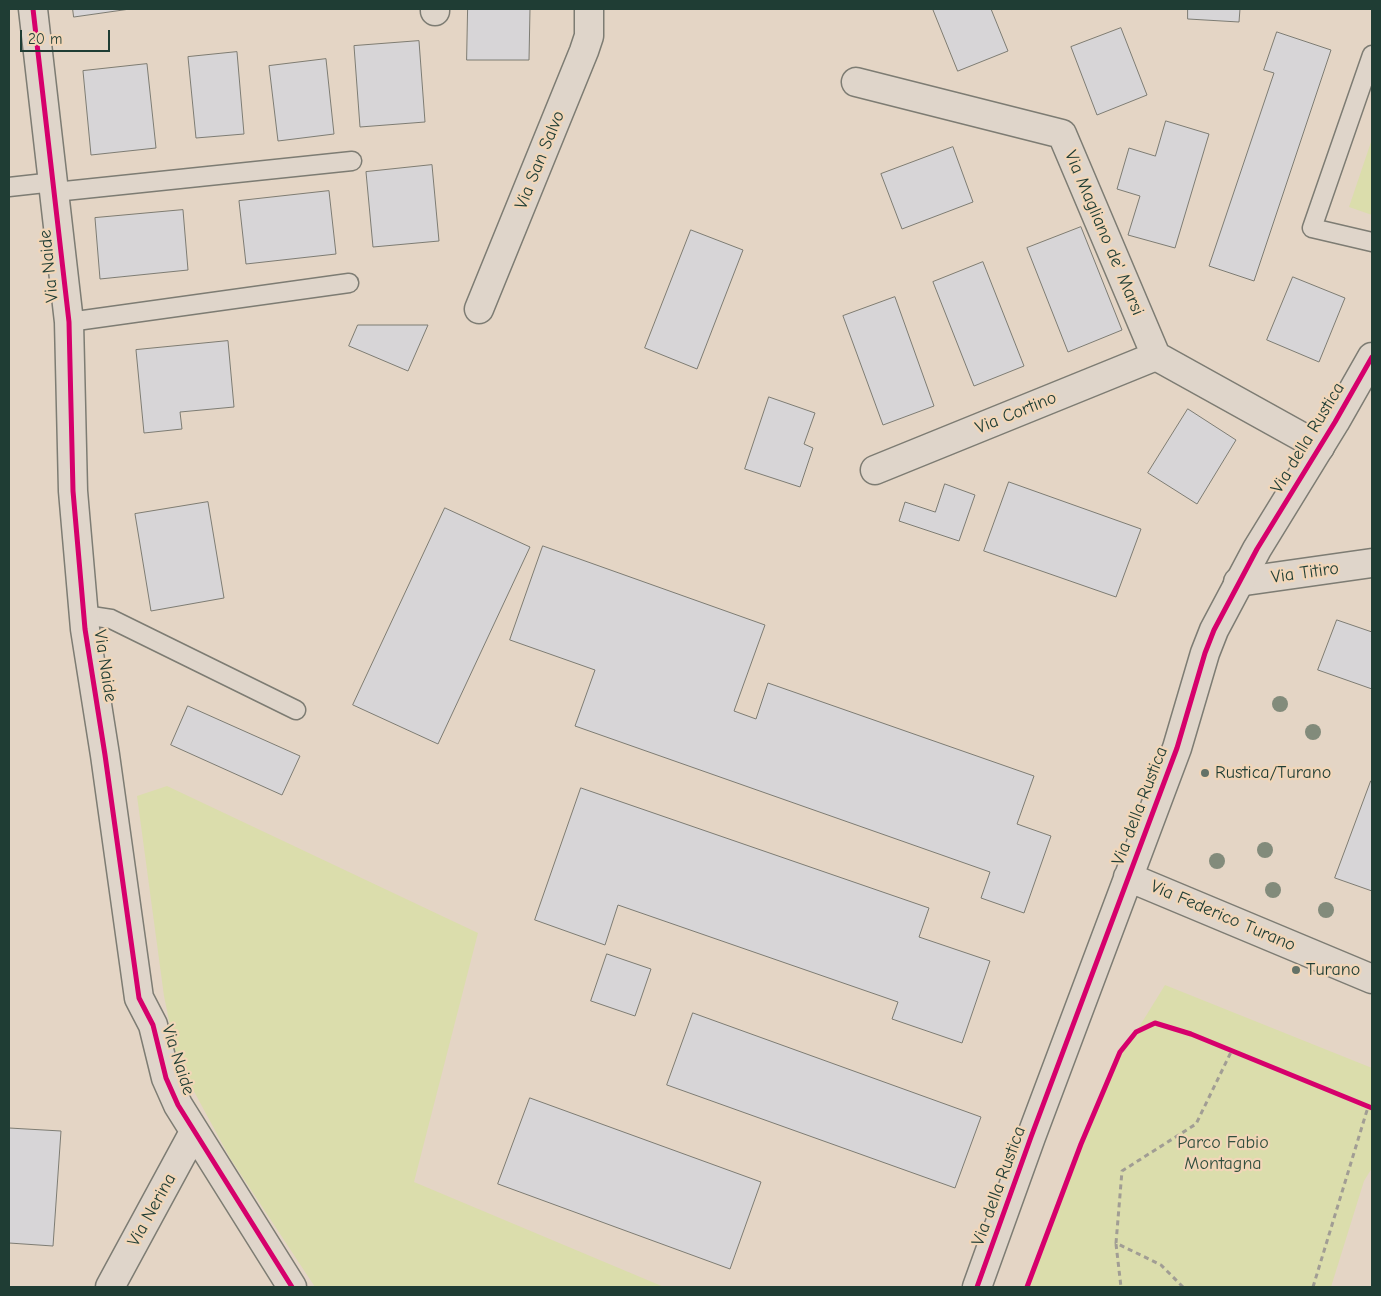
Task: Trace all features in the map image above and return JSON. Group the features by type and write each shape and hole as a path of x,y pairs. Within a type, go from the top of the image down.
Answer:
{"street":[{"name":"Via Naide","path":"33,9 69,322 73,491 85,629 140,998 153,1025 166,1078 178,1105 292,1287"},
{"name":"Via San Salvo","path":"479,309 584,51 589,36 589,9"},
{"name":"Via Magliano de' Marsi","path":"856,82 1062,134 1156,356"},
{"path":"1156,356 1320,447"},
{"name":"Via Cortino","path":"875,470 1156,356"},
{"name":"Via della Rustica","path":"977,1287 1031,1137 1177,748 1205,653 1238,582 1372,357"},
{"name":"Via Titiro","path":"1238,582 1372,563"},
{"name":"Via Federico Turano","path":"1128,877 1372,979"},
{"name":"Via Nerina","path":"110,1287 194,1132"}],"lane":[{"path":"1372,59 1312,228 1372,242"},
{"path":"9,187 54,187 352,161"},
{"path":"69,322 349,284"},
{"path":"85,615 111,619 296,710"}],"path":[{"path":"1224,1047 1241,1054"},
{"path":"1121,1287 1116,1243 1122,1170 1196,1124 1232,1050"},
{"path":"1313,1287 1370,1108 1359,1103"},
{"path":"1116,1243 1161,1265 1183,1287"}],"green space":[{"path":"1372,139 1372,215 1349,207"},
{"path":"167,786 478,933 414,1182 664,1287 315,1287 230,1158 177,1060 164,996 137,796"},
{"name":"Parco Fabio Montagna","path":"1165,985 1372,1068 1372,1168 1364,1181 1331,1287 1027,1287 1081,1144 1120,1053 1136,1032"}],"building":[{"path":"73,9 130,9 74,17"},
{"path":"468,9 530,9 529,60 467,60"},
{"path":"933,9 991,9 1008,51 958,71"},
{"path":"1188,9 1240,9 1239,22 1188,19"},
{"path":"1121,28 1147,95 1097,115 1071,47"},
{"path":"1277,32 1331,50 1254,281 1209,266 1274,73 1264,70"},
{"path":"419,41 425,122 360,127 354,46"},
{"path":"237,52 244,134 196,138 188,57"},
{"path":"326,59 334,134 278,141 269,66"},
{"path":"147,64 156,148 91,155 83,71"},
{"path":"1166,121 1209,134 1175,248 1128,235 1140,196 1117,189 1129,148 1155,156"},
{"path":"953,147 973,202 902,229 881,174"},
{"path":"432,165 439,241 373,247 366,172"},
{"path":"329,191 336,254 246,264 239,201"},
{"path":"183,210 188,270 100,279 95,218"},
{"path":"1081,227 1122,330 1068,352 1027,248"},
{"path":"691,230 743,250 697,369 645,348"},
{"path":"983,262 1024,366 974,386 933,282"},
{"path":"1293,277 1345,298 1319,362 1267,340"},
{"path":"895,297 934,406 883,425 843,316"},
{"path":"358,325 428,325 408,371 349,346"},
{"path":"228,341 234,407 180,412 182,429 144,433 136,350"},
{"path":"769,397 815,413 804,444 813,448 800,487 745,469"},
{"path":"1188,409 1236,440 1197,504 1148,473"},
{"path":"1009,482 1141,529 1116,597 984,551"},
{"path":"945,484 975,495 959,541 899,521 905,502 935,512"},
{"path":"208,502 224,598 151,611 135,514"},
{"path":"445,508 530,547 438,744 353,705"},
{"path":"543,546 765,625 734,711 756,719 768,683 1034,776 1017,824 1051,836 1024,913 981,898 990,872 575,726 595,670 510,640"},
{"path":"1337,620 1372,632 1372,689 1318,670"},
{"path":"188,706 300,756 282,795 171,745"},
{"path":"1372,781 1372,891 1335,878"},
{"path":"581,788 929,908 919,937 990,961 962,1043 892,1019 898,1002 618,905 605,945 535,920"},
{"path":"607,954 651,969 635,1016 591,1001"},
{"path":"693,1013 981,1117 955,1188 667,1085"},
{"path":"530,1098 761,1182 730,1269 498,1184"},
{"path":"9,1128 61,1131 53,1246 9,1243"}],"cycle path":[{"path":"33,9 69,322 73,491 85,629 105,755 139,998 153,1025 166,1078 178,1105 292,1287"},
{"path":"977,1287 1031,1137 1177,748 1205,653 1214,630 1257,549 1335,422 1372,357"},
{"path":"1027,1287 1081,1144 1120,1052 1136,1032 1155,1023 1191,1034 1372,1108"}],"place":[{"name":"Rustica/Turano","path":"1205,773"},
{"name":"Turano","path":"1296,970"}]}
